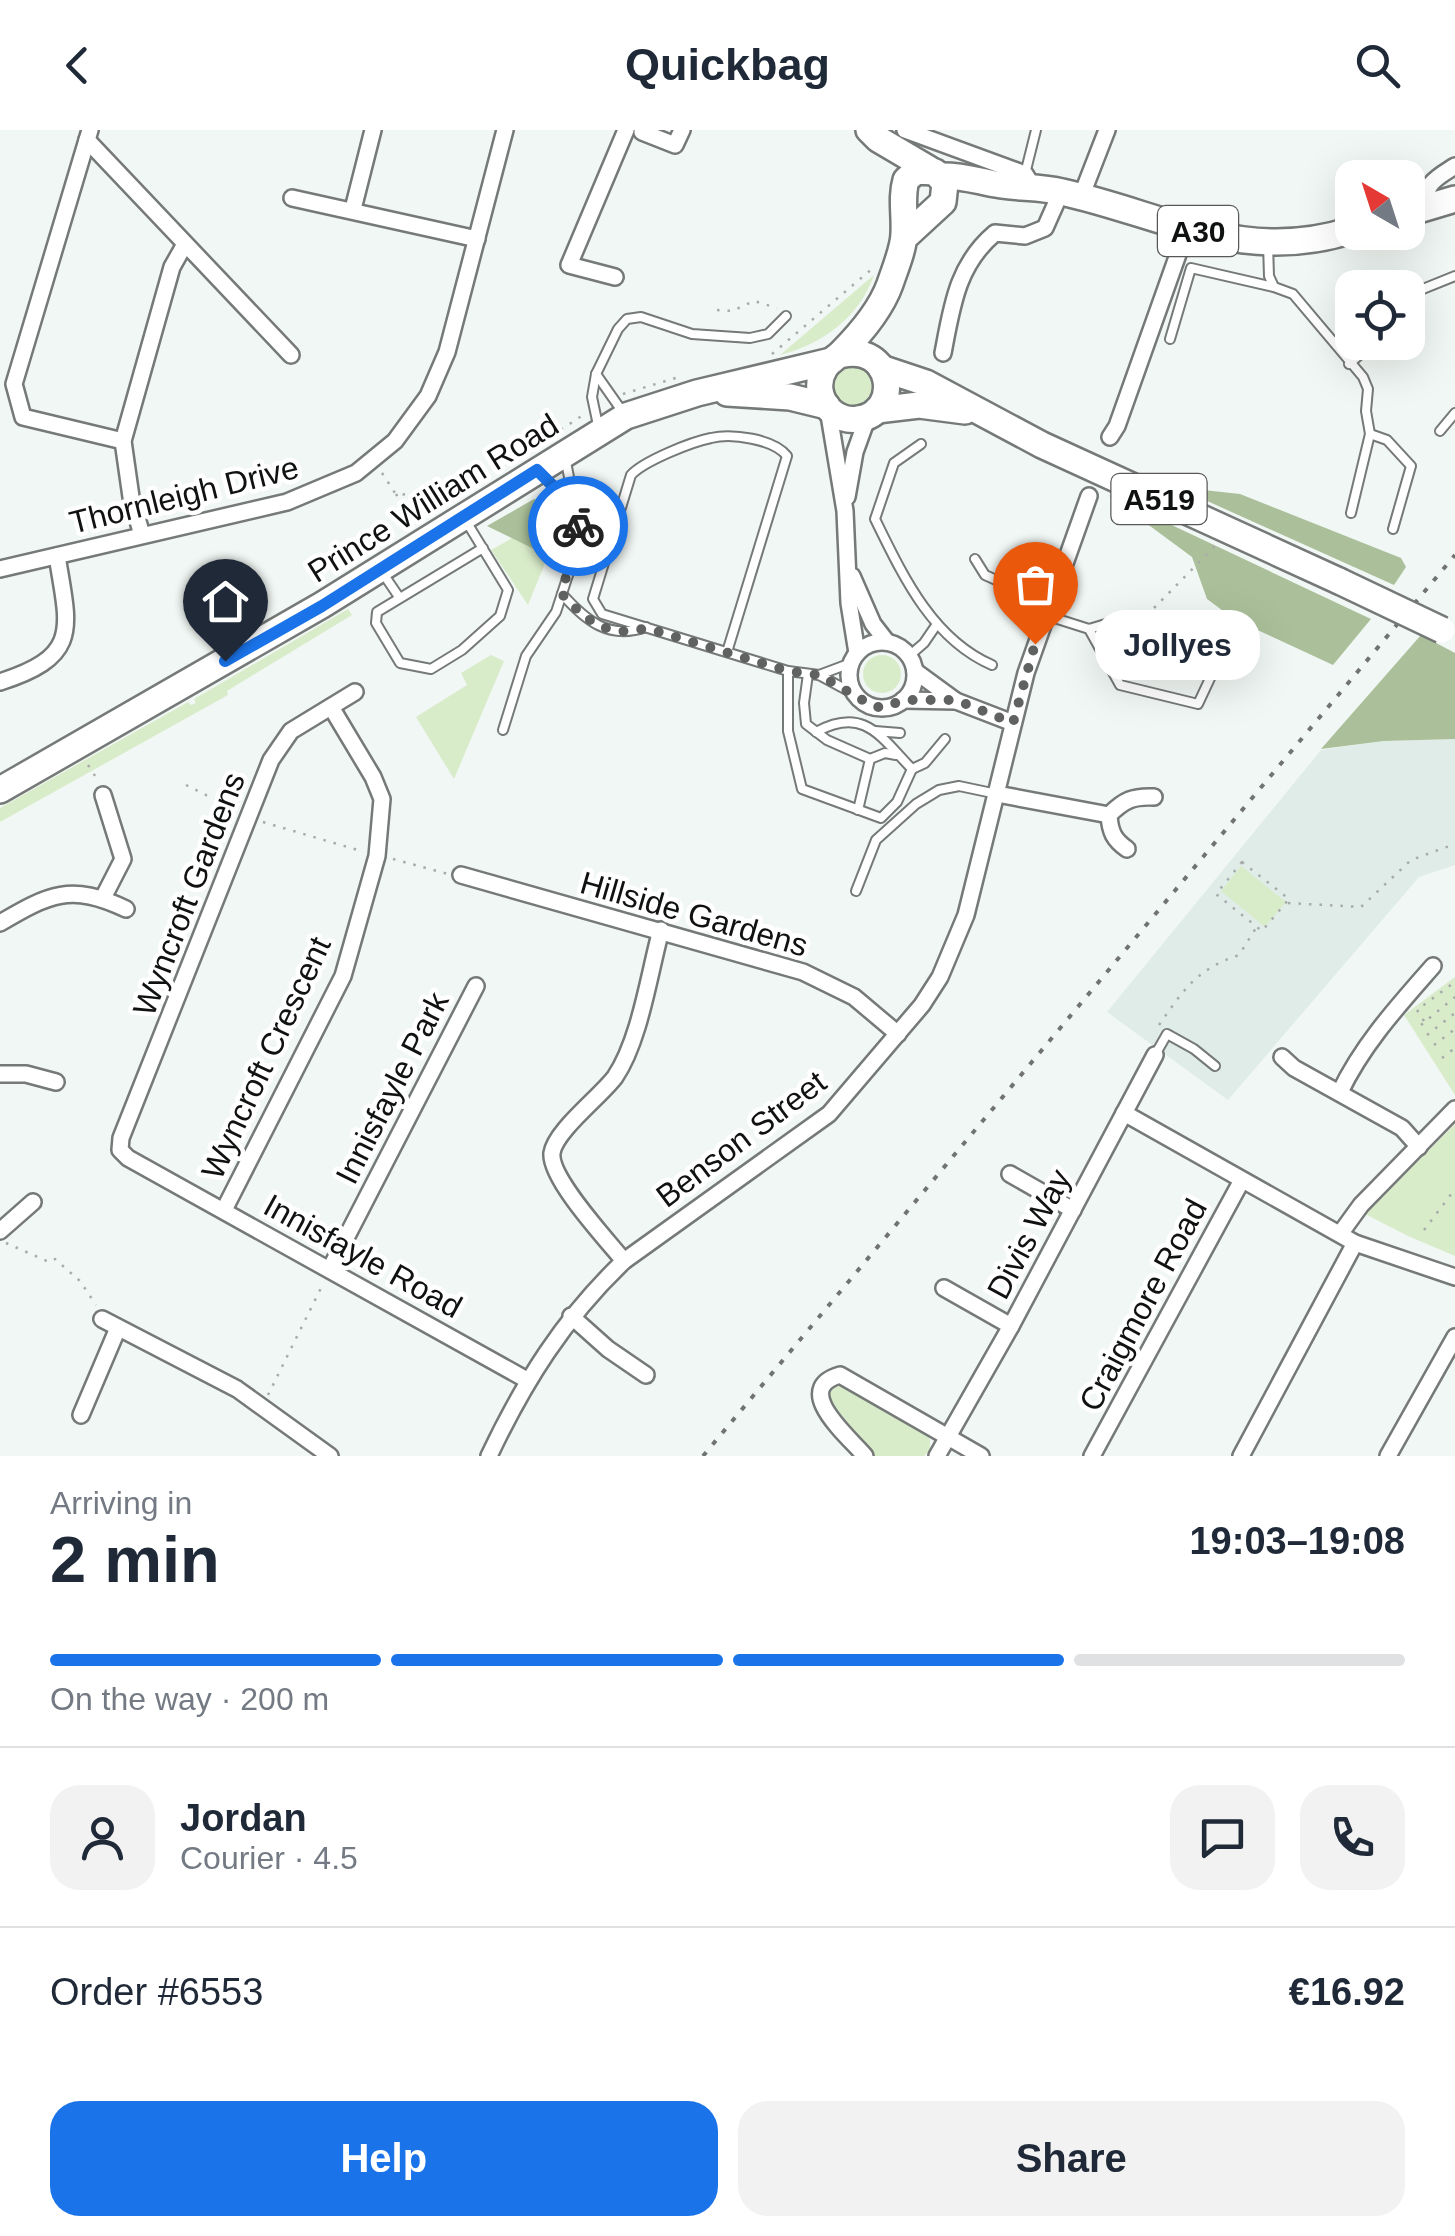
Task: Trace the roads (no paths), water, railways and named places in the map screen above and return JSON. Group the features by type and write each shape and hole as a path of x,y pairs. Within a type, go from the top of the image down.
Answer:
{"main road":[{"name":"A30","path":"873,135 935,173 1020,182 1187,228 1268,244 1335,232"},
{"name":"A30","path":"873,135 904,196 904,237 883,301 880,365"},
{"path":"935,173 946,190 936,209 914,209 904,196 910,175 935,173"},
{"name":"A30","path":"904,237 936,209 1020,182"},
{"path":"1425,202 1455,199"},
{"name":"A30","path":"835,358 883,301"},
{"name":"A519","path":"835,358 861,353 1230,532 1448,632"},
{"path":"827,408 820,379 835,358"},
{"name":"Prince William Road","path":"0,790 380,569 525,466 564,453 597,420 626,416 697,393 835,358"},
{"path":"872,413 887,392 880,365"},
{"name":"Prince William Road","path":"697,393 790,397 827,408"},
{"name":"A519","path":"827,408 846,419 919,405 980,413"}],"street":[{"path":"353,209 374,130"},
{"name":"Thornleigh Drive","path":"0,569 287,502 356,473 395,441 428,396 448,352 504,130"},
{"path":"615,277 569,265 634,131 676,145 682,130"},
{"path":"905,130 946,145 1020,182"},
{"path":"942,352 956,286 981,245 995,233 1025,236 1045,228 1071,194 1107,130"},
{"path":"89,135 291,356"},
{"path":"89,135 14,384 24,417 122,441"},
{"path":"935,173 946,145"},
{"path":"1425,190 1455,166"},
{"path":"292,198 477,238"},
{"path":"1110,437 1187,228"},
{"path":"142,535 130,497 122,441 172,267 185,244"},
{"path":"827,408 844,511 854,658"},
{"path":"844,511 855,452 872,413"},
{"name":"Benson Street","path":"488,1456 527,1380 572,1316 624,1260 829,1114 922,1005 954,951 966,915 1013,723 1047,610 1089,496"},
{"path":"0,682 44,665 53,658 64,636 67,618 57,556"},
{"path":"847,563 873,624 888,642 956,700 1013,723"},
{"path":"888,642 865,646 854,658 848,674 863,702 883,708 903,700 956,700"},
{"path":"903,700 912,687 912,664"},
{"name":"Wyncroft Gardens","path":"120,1150 121,1138 271,760 291,731 355,692"},
{"name":"Wyncroft Crescent","path":"224,1210 343,976 377,856 382,799 330,707"},
{"path":"997,794 1109,816"},
{"path":"103,795 123,860 103,898"},
{"path":"1127,849 1116,841 1109,816 1124,801 1136,796 1154,797"},
{"name":"Hillside Gardens","path":"461,875 803,972 854,997 898,1034"},
{"path":"0,923 34,903 65,893 103,898 126,909"},
{"path":"624,1260 565,1185 553,1164 552,1150 564,1131 598,1099 618,1073 661,930"},
{"path":"1340,1092 1377,1031 1433,966"},
{"name":"Innisfayle Park","path":"330,1269 476,986"},
{"name":"Divis Way","path":"937,1456 1156,1056"},
{"path":"1282,1057 1294,1068 1402,1128 1419,1147"},
{"path":"0,1074 26,1074 56,1082"},
{"path":"1340,1234 1362,1205 1455,1109"},
{"path":"1124,1113 1355,1242 1455,1277"},
{"name":"Innisfayle Road","path":"120,1150 128,1158 527,1380"},
{"path":"1010,1174 1073,1210"},
{"name":"Craigmore Road","path":"1092,1456 1242,1180"},
{"path":"0,1231 32,1202"},
{"path":"1241,1456 1355,1242"},
{"path":"944,1288 1011,1326"},
{"path":"572,1316 646,1375"},
{"path":"102,1319 262,1405 330,1456"},
{"path":"81,1415 118,1328"},
{"path":"1388,1456 1455,1337"},
{"path":"865,1456 818,1398 820,1385 829,1378 840,1374 981,1456"}],"lane":[{"path":"1020,182 1036,130"},
{"path":"1268,244 1269,276 1274,287"},
{"path":"1170,339 1191,268 1292,294 1368,389 1370,434 1351,513"},
{"path":"1425,289 1455,276"},
{"path":"597,420 596,374 618,329 628,319 641,317 692,334 750,338 768,334 786,316"},
{"path":"1349,364 1354,360"},
{"path":"596,374 626,416"},
{"path":"1440,430 1455,413"},
{"path":"1370,434 1386,440 1411,466 1393,530"},
{"path":"727,652 787,456 772,444 726,437 709,438 641,466 631,475 592,599 602,614 788,671 819,675 856,695"},
{"path":"920,444 894,463 876,520 903,576 937,624 966,654 992,665"},
{"path":"503,730 526,656 556,612 578,527 564,453"},
{"path":"525,466 575,508"},
{"path":"453,514 483,548 508,590 500,616 462,650 430,669 400,664 376,623 377,612 483,548"},
{"path":"975,558 985,576 1088,629 1120,685 1198,704 1228,640 1148,618 1119,620 1088,629"},
{"path":"380,569 399,597"},
{"path":"562,594 592,625 626,634 646,628"},
{"path":"912,664 937,624"},
{"path":"819,675 854,658"},
{"path":"788,671 788,731 802,789 881,818 896,802 912,770 944,738"},
{"path":"808,674 806,724 870,759 885,754 899,756"},
{"path":"816,732 843,720 875,731 900,734"},
{"path":"875,731 912,770"},
{"path":"923,748 930,756"},
{"path":"858,810 870,759"},
{"path":"856,890 876,840 916,804 939,790 959,786 997,794"},
{"path":"1156,1056 1168,1034 1215,1066"}],"railway":[{"path":"703,1456 1455,555"}],"place":[{"name":"Jollyes","path":"1035,644"}]}
